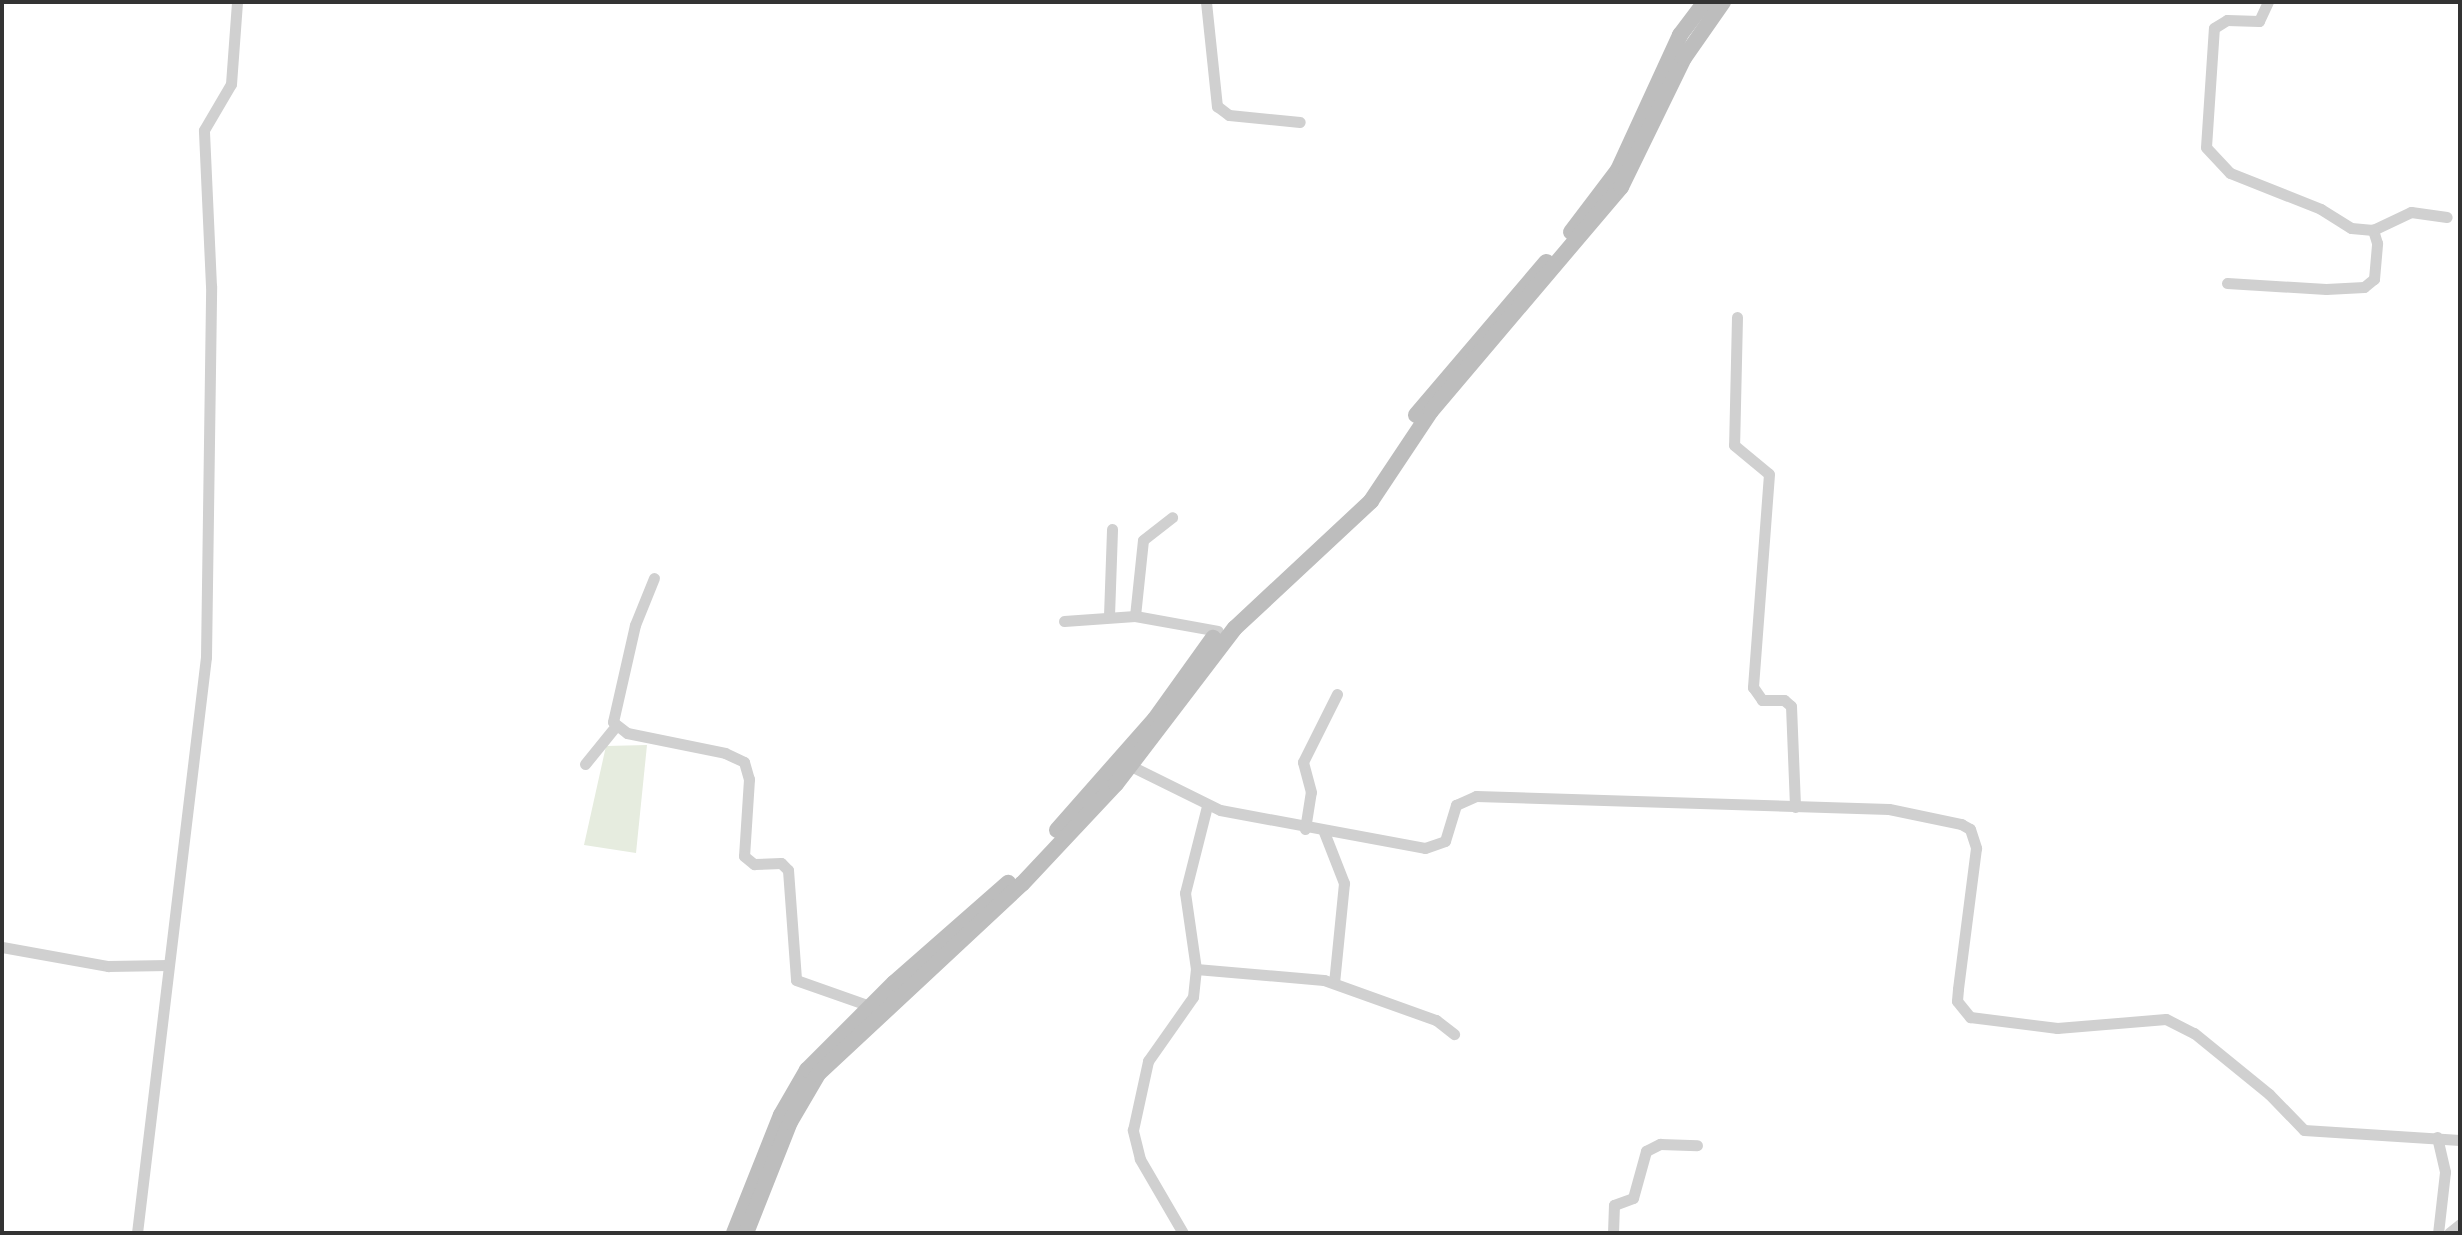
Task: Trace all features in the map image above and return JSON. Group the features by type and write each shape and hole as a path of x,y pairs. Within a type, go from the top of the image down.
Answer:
{"street":[{"path":"137,1233 206,657 211,286 204,130 231,84 237,2"},
{"path":"1206,2 1217,106 1229,115 1300,122"},
{"path":"734,1233 799,1081 870,1006 1018,873 1155,719 1218,631 1365,494 1434,389 1601,194 1632,146 1680,35 1705,2"},
{"path":"746,1233 790,1122 829,1060 1022,884 1131,766 1235,628 1371,501 1431,411 1605,208 1642,150 1684,58 1723,2"},
{"path":"2268,2 2259,21 2227,20 2214,28 2204,124 2211,158 2230,173 2321,209 2351,228 2373,230 2411,212 2447,217"},
{"path":"2227,283 2326,289 2370,285 2377,243 2373,230"},
{"path":"1737,317 1734,445 1769,474 1753,687 1762,700 1784,700 1791,706 1795,807"},
{"path":"1135,616 1143,540 1172,517"},
{"path":"1109,616 1112,529"},
{"path":"585,764 615,727 613,714 631,637 654,578"},
{"path":"1064,621 1135,616 1218,631"},
{"path":"1305,829 1311,792 1303,762 1337,694"},
{"path":"615,727 725,753 744,762 749,779 744,856 754,864 781,863 788,870 796,980 870,1006"},
{"path":"1131,766 1207,806 1305,829 1432,847 1448,834 1456,805 1476,796 1906,811 1970,829 1976,848 1957,1001 1970,1017 2057,1028 2166,1019 2194,1033 2269,1094 2304,1130 2460,1140"},
{"path":"1183,1233 1140,1159 1133,1130 1148,1061 1193,997 1196,969 1185,893 1207,806"},
{"path":"1324,832 1344,883 1334,983"},
{"path":"2,947 108,966 168,965"},
{"path":"1196,969 1334,983 1436,1020 1454,1034"},
{"path":"2437,1137 2445,1172 2438,1233"},
{"path":"1613,1233 1614,1205 1633,1198 1646,1151 1660,1144 1697,1145"},
{"path":"2449,1233 2460,1224"}],"shaded area":[{"path":"647,745 636,853 584,845 606,746"}]}
